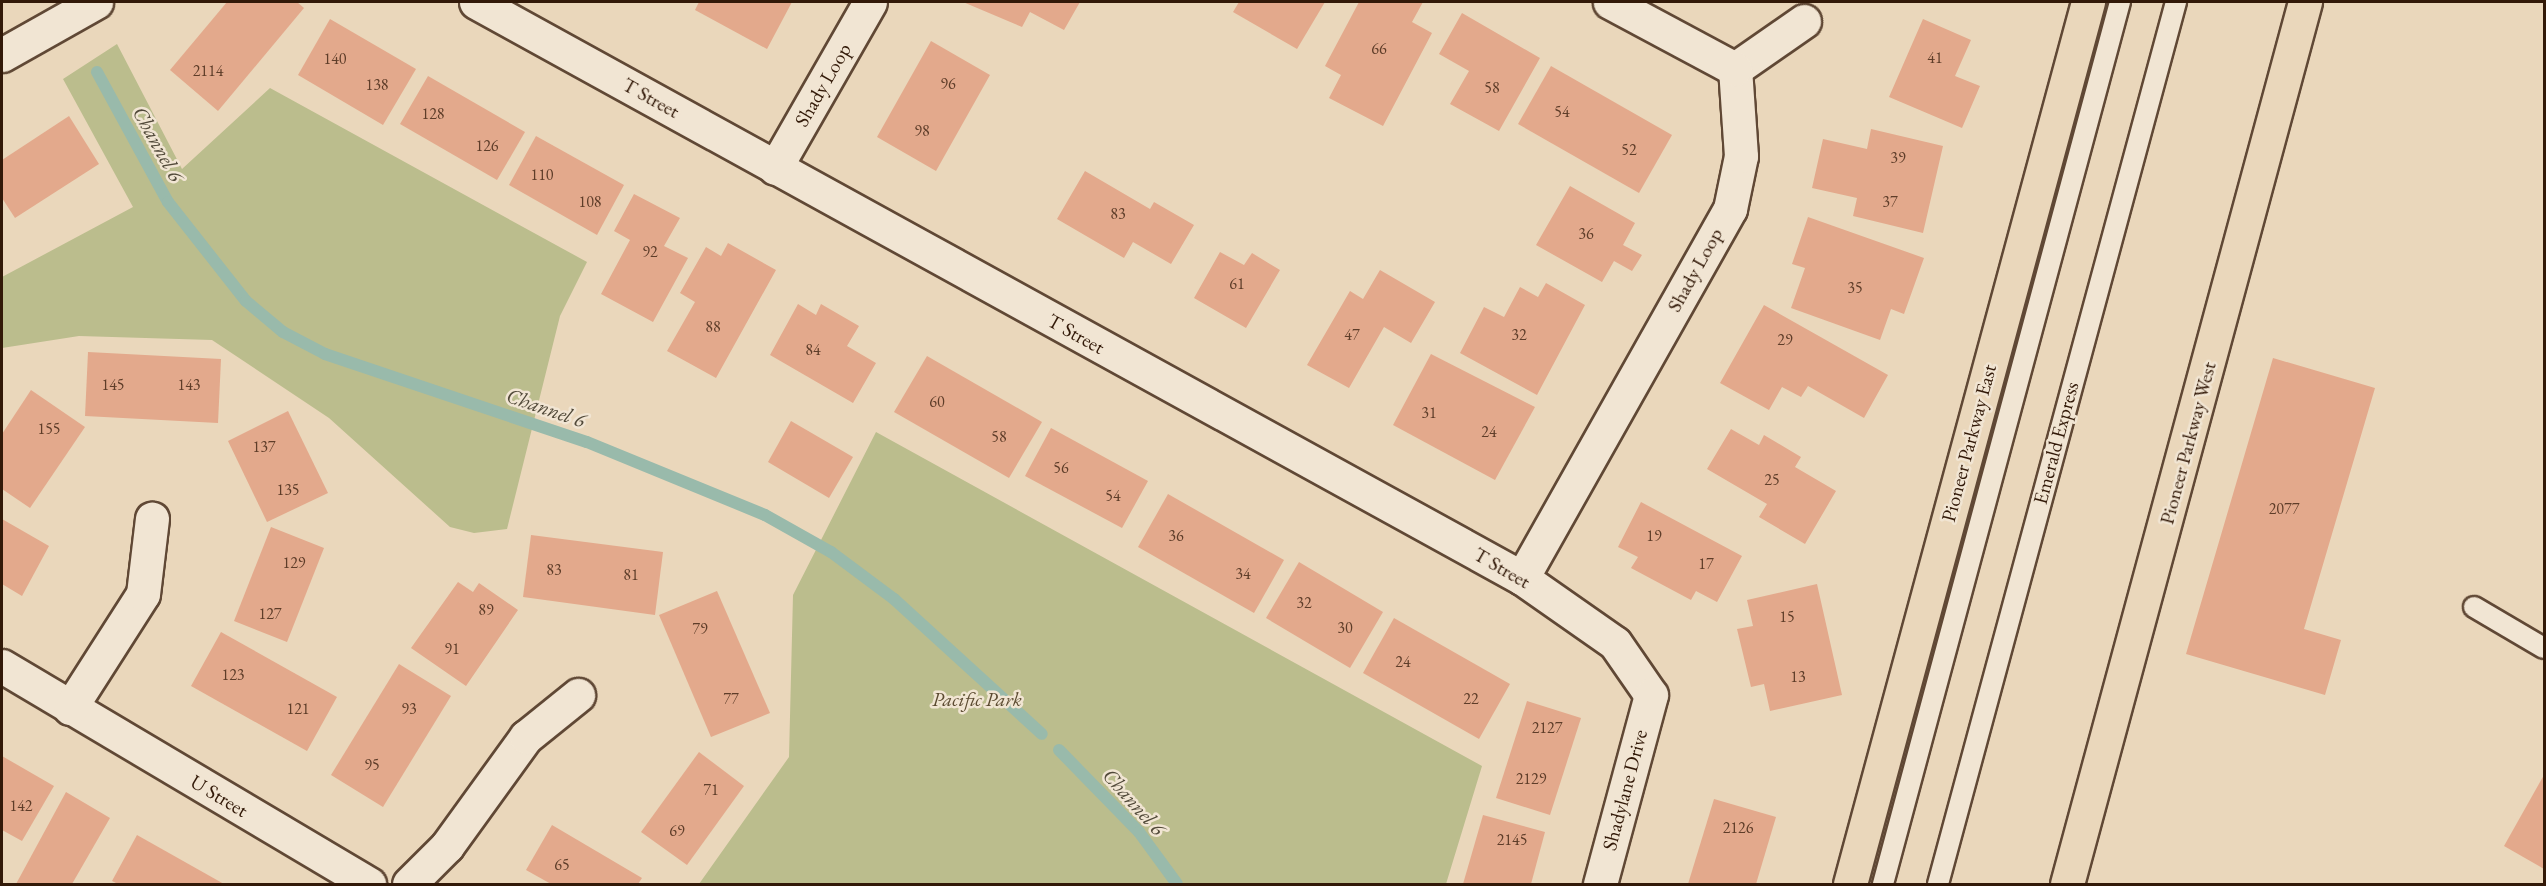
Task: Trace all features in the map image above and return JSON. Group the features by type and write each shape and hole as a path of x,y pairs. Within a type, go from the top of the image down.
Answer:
{"main road":[{"name":"Pioneer Parkway East","path":"1850,885 2088,2"},
{"name":"Pioneer Parkway West","path":"2067,885 2305,2"}],"street":[{"path":"2,55 96,2"},
{"name":"T Street","path":"476,2 1522,578 1615,643 1651,695"},
{"name":"Shady Loop","path":"775,168 870,2"},
{"path":"1610,2 1735,69 1804,21"},
{"name":"Shady Loop","path":"1522,578 1730,209 1741,156 1735,69"},
{"path":"70,708 143,594 152,519"},
{"name":"U Street","path":"2,666 369,885"},
{"path":"409,885 447,846 526,737 578,694"},
{"name":"Shadylane Drive","path":"1600,885 1651,695"}],"lane":[{"path":"1883,885 2120,2"},
{"name":"Emerald Express","path":"1938,885 2176,2"},
{"path":"2474,607 2544,648"}],"green space":[{"path":"117,44 182,169 270,88 587,262 560,316 507,529 474,533 450,527 329,418 212,340 79,336 2,348 2,277 133,207 63,79"},
{"name":"Pacific Park","path":"876,432 1482,766 1446,884 699,884 789,757 793,595"}],"building":[{"path":"227,2 297,2 304,8 218,111 170,70"},
{"path":"699,2 792,2 767,49 695,10"},
{"path":"963,2 1080,2 1064,30 1030,12 1022,27"},
{"path":"1239,2 1325,2 1297,49 1233,12"},
{"path":"1359,2 1423,2 1412,22 1432,33 1383,126 1329,98 1341,75 1325,66"},
{"path":"1462,13 1540,58 1499,131 1450,104 1469,71 1439,54"},
{"path":"330,19 416,69 383,125 298,75"},
{"path":"1923,19 1971,40 1955,76 1980,86 1962,128 1889,97"},
{"path":"931,41 990,75 936,171 877,137"},
{"path":"1551,66 1672,135 1639,193 1518,124"},
{"path":"428,76 525,132 497,180 400,124"},
{"path":"69,116 99,164 15,218 2,198 2,160"},
{"path":"1871,129 1943,146 1923,233 1853,216 1857,198 1812,188 1823,139 1867,149"},
{"path":"536,136 624,185 597,235 509,185"},
{"path":"1085,171 1150,209 1154,202 1194,225 1171,264 1133,242 1124,258 1057,219"},
{"path":"1570,186 1635,223 1623,245 1642,255 1632,271 1614,261 1602,282 1536,245"},
{"path":"634,194 680,218 664,246 688,258 653,322 601,294 630,240 614,231"},
{"path":"1808,217 1924,258 1904,314 1891,309 1880,340 1791,308 1805,268 1792,264"},
{"path":"728,243 776,270 716,378 667,351 695,302 680,293 706,247 721,256"},
{"path":"1220,252 1244,265 1252,253 1280,270 1246,328 1194,298"},
{"path":"1380,270 1435,302 1411,343 1384,327 1349,388 1307,365 1350,291 1363,299"},
{"path":"1546,283 1585,305 1537,395 1460,353 1484,307 1504,317 1520,287 1538,297"},
{"path":"798,304 816,315 821,304 859,326 847,346 876,363 853,403 770,355"},
{"path":"1764,305 1888,375 1864,418 1808,386 1801,397 1782,387 1769,410 1720,383"},
{"path":"88,352 221,359 218,423 85,416"},
{"path":"1431,354 1535,407 1495,480 1393,425"},
{"path":"927,356 1042,422 1009,478 894,412"},
{"path":"2273,358 2375,388 2304,629 2341,640 2325,695 2186,654"},
{"path":"31,390 85,427 30,508 2,489 2,434"},
{"path":"288,411 328,493 267,522 228,441"},
{"path":"791,421 853,457 829,498 768,462"},
{"path":"1051,428 1148,481 1122,528 1025,476"},
{"path":"1731,429 1759,445 1764,435 1801,457 1795,467 1836,491 1805,544 1759,517 1767,504 1707,469"},
{"path":"1168,494 1284,560 1254,613 1138,547"},
{"path":"1641,502 1742,556 1717,602 1696,591 1691,600 1631,568 1638,557 1618,547"},
{"path":"2,519 49,546 22,596 2,584"},
{"path":"271,527 324,548 287,642 234,621"},
{"path":"531,535 663,552 655,615 523,597"},
{"path":"1299,562 1383,612 1350,668 1266,618"},
{"path":"458,582 473,592 479,583 518,610 466,686 411,648"},
{"path":"1817,584 1842,695 1770,711 1764,684 1751,687 1737,629 1753,626 1747,600"},
{"path":"717,591 770,713 711,737 659,615"},
{"path":"1394,618 1510,684 1479,739 1363,673"},
{"path":"221,632 337,697 307,751 191,686"},
{"path":"399,664 451,696 383,807 331,775"},
{"path":"1527,701 1581,718 1550,815 1496,798"},
{"path":"699,752 744,786 687,865 641,832"},
{"path":"2,756 54,786 22,841 2,830"},
{"path":"2544,775 2544,869 2504,846"},
{"path":"66,792 110,818 72,884 16,884"},
{"path":"1714,799 1776,817 1756,884 1688,884"},
{"path":"1483,815 1545,832 1531,884 1463,884"},
{"path":"552,825 642,878 638,884 551,884 526,870"},
{"path":"137,835 224,884 118,884 112,881"}],"waterway":[{"name":"Channel 6","path":"97,72 168,202 246,301 283,332 325,354 587,442 765,515 831,552 894,599 1042,734"},
{"name":"Channel 6","path":"1059,750 1139,832 1177,884"}]}
